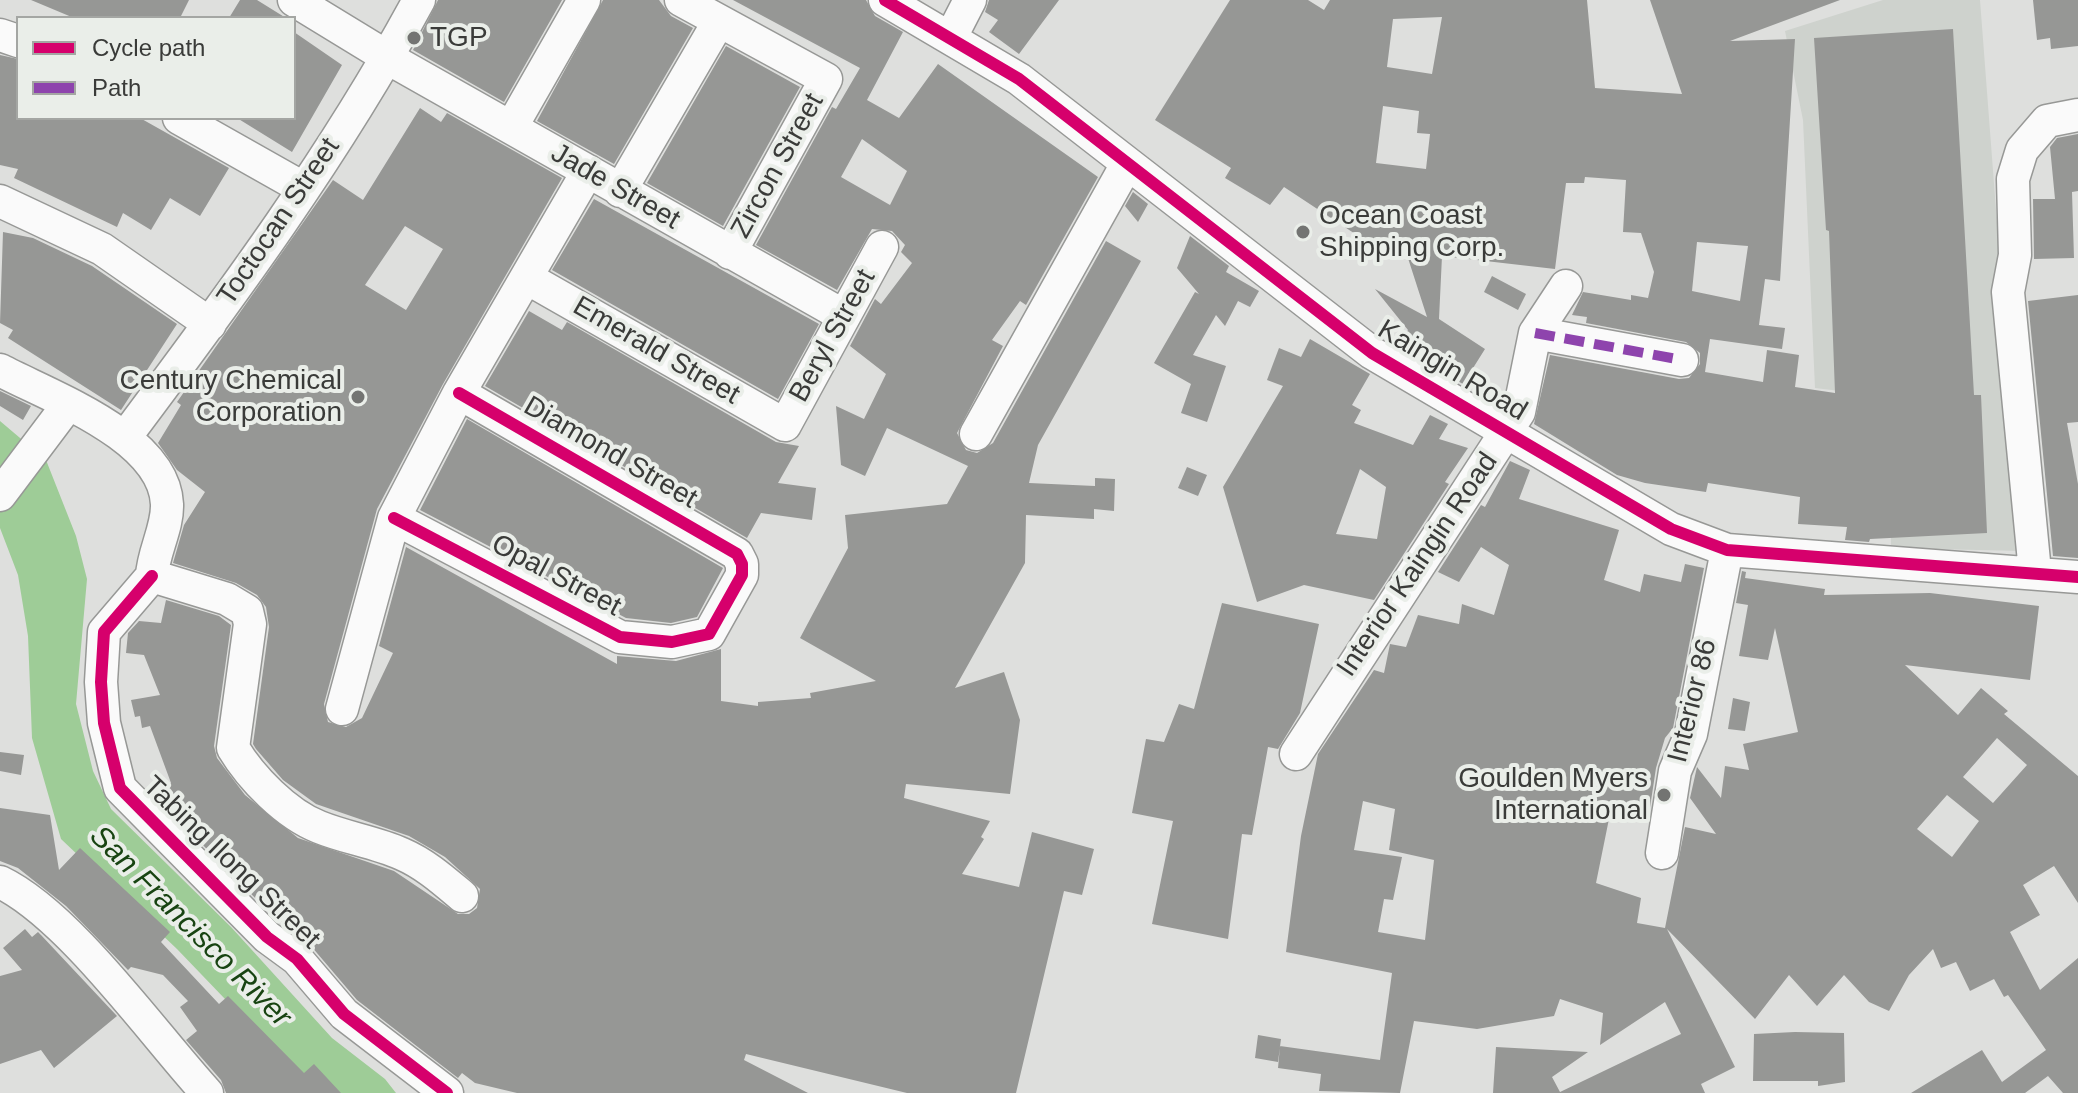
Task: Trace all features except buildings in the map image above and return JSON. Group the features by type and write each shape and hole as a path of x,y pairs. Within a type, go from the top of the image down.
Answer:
{"street":[{"name":"Jade Street","path":"294,0 620,191 844,316"},
{"name":"Toctocan Street","path":"126,436 210,324 303,188 387,57 419,0"},
{"path":"512,126 584,0"},
{"path":"620,191 719,21 681,0"},
{"name":"Kaingin Road","path":"885,0 1019,79 1372,353 1436,394 1507,432 1671,529 1727,550 2078,577"},
{"path":"951,37 970,0"},
{"name":"Zircon Street","path":"719,21 826,79 730,253"},
{"path":"2035,572 2008,292 2015,255 2013,179 2022,150 2040,126 2078,115"},
{"path":"183,120 303,188"},
{"path":"976,434 1127,164"},
{"path":"342,709 394,518 459,393 588,171"},
{"path":"0,201 102,249 210,324"},
{"name":"Beryl Street","path":"785,425 882,247"},
{"name":"Emerald Street","path":"527,278 785,425"},
{"name":"Interior Kaingin Road","path":"1296,754 1316,718 1507,432 1522,400 1535,333 1566,286"},
{"path":"1535,333 1682,360"},
{"path":"0,370 126,436 152,465 166,493 167,509 152,576 227,599 247,611 250,624 233,748 260,782 294,813 312,824 403,855 430,869 462,896"},
{"name":"Diamond Street","path":"459,393 737,554"},
{"path":"0,495 67,406"},
{"name":"Opal Street","path":"394,518 620,637 672,642 709,634 742,575 742,564 737,554"},
{"name":"Interior 86","path":"1662,853 1675,771 1691,734 1727,550"},
{"name":"Tabing Ilong Street","path":"152,576 104,632 101,682 104,723 120,788 267,937 297,959 344,1014 447,1093"},
{"path":"0,882 16,890 84,952 207,1093"}],"shaded area":[{"path":"1883,0 1980,0 2022,551 1891,548 1890,397 1815,388 1803,120 1785,31"}],"water":[{"name":"San Francisco River","path":"0,421 46,460 76,536 87,579 76,704 93,771 111,809 231,927 332,1038 385,1079 396,1093 328,1093 273,1049 177,949 61,839 32,738 28,636 18,575 0,528"}],"marked path":[{"path":"1535,333 1682,360"}],"cycle path":[{"path":"885,0 1019,79 1372,353 1671,529 1727,550 2078,577"},
{"path":"394,518 620,637 672,642 709,634 742,575 742,564 737,554 459,393"},
{"path":"152,576 104,632 101,682 104,723 120,788 267,937 297,959 344,1014 447,1093"}],"place":[{"name":"TGP","path":"414,38"},
{"name":"Ocean Coast Shipping Corp.","path":"1303,232"},
{"name":"Century Chemical Corporation","path":"358,397"},
{"name":"Goulden Myers International","path":"1664,795"}]}
